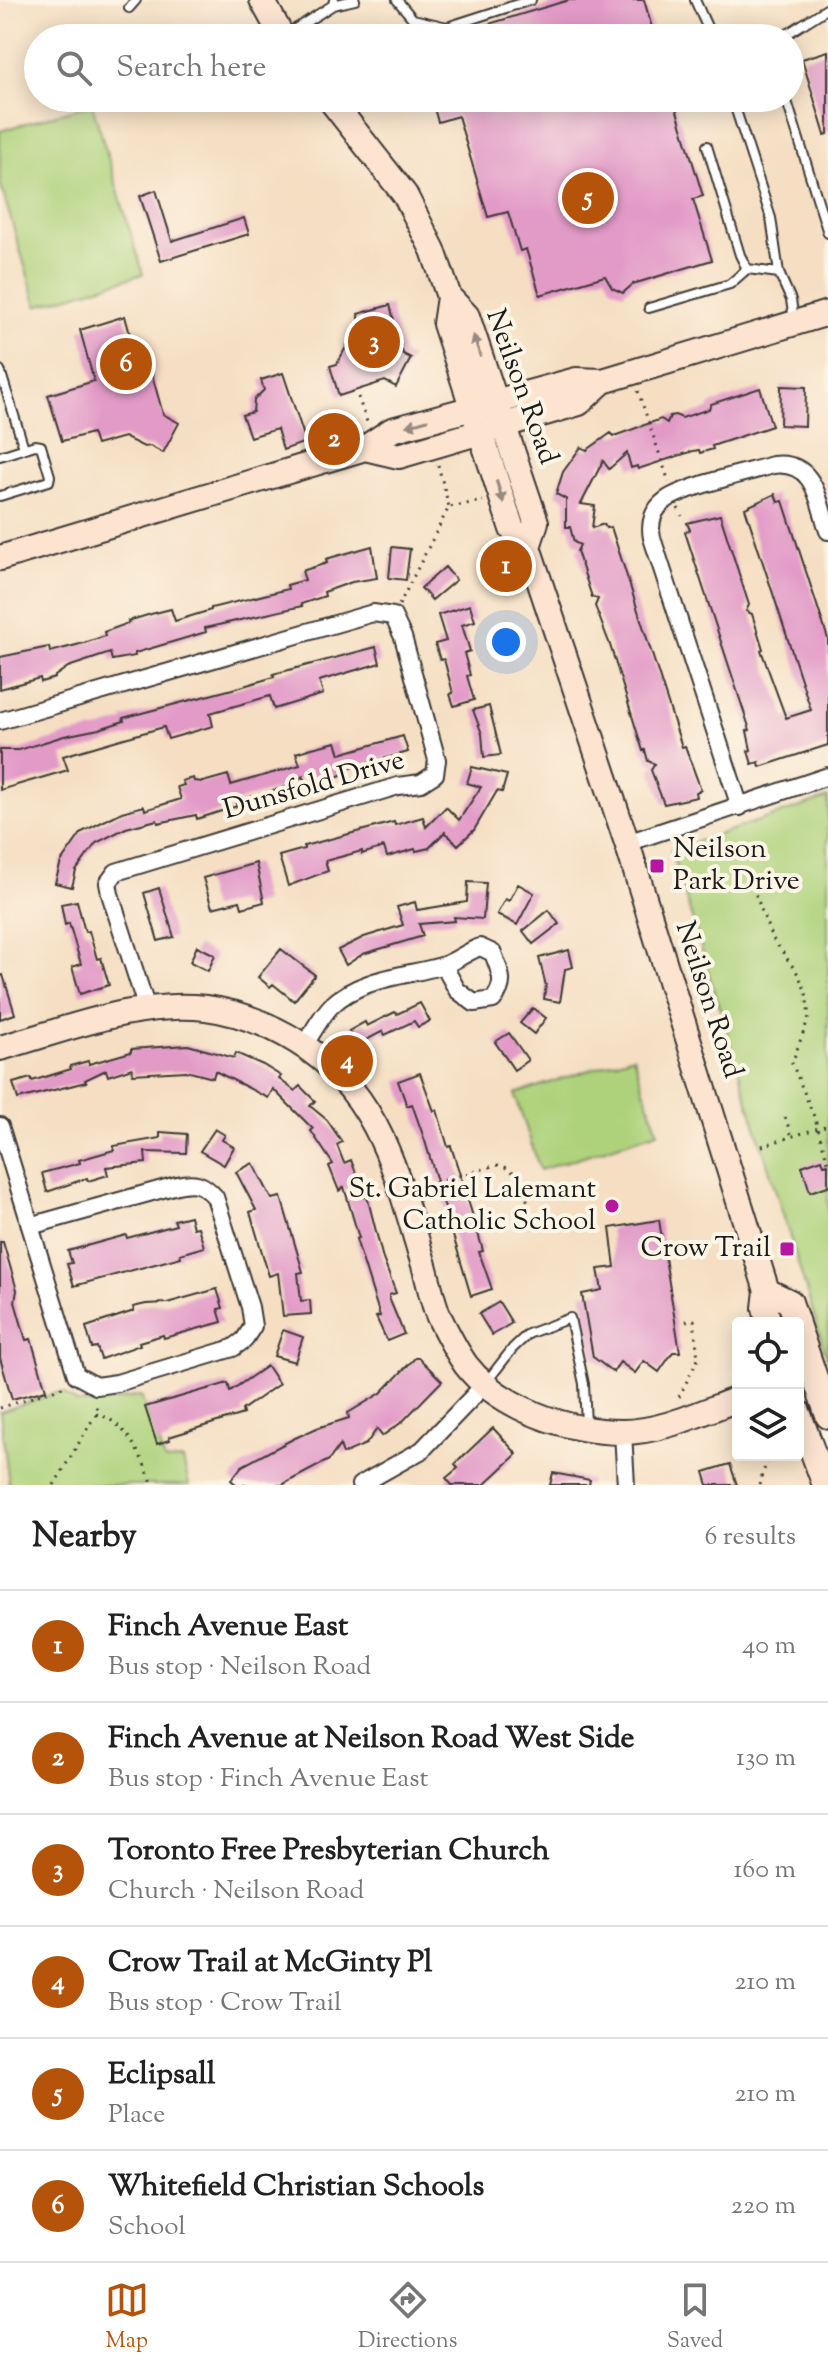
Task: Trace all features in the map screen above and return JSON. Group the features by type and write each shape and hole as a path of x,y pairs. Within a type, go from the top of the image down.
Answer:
{"main road":[{"path":"262,0 276,24"},
{"name":"Neilson Road","path":"340,112 405,195 433,250 449,297 467,316 536,522 528,547"},
{"name":"Neilson Road","path":"449,297 445,324 512,529 528,547 627,843 767,1291 767,1317"},
{"path":"0,558 365,448 392,430 576,380 603,381 828,313"},
{"path":"365,448 399,456 579,403 603,381"},
{"path":"0,1048 147,1009 183,1007 226,1011 249,1017 325,1060 358,1096 378,1129 402,1193 438,1315 466,1364 485,1384 556,1423 623,1432 669,1424 732,1401"},
{"path":"767,1291 790,1302 795,1317"},
{"path":"805,1373 828,1416"},
{"path":"804,1428 825,1485"}],"street":[{"path":"740,807 652,538 652,517 656,509 673,495 788,463 809,476 828,531"},
{"path":"0,721 373,613 393,616"},
{"name":"Dunsfold Drive","path":"147,1009 110,894 108,883 116,872 398,786 421,783 435,774 437,760 434,747 403,637 393,616"},
{"path":"627,843 828,776"},
{"path":"304,1046 332,1006 348,992 401,975 444,966"},
{"path":"0,1126 30,1226 76,1375 96,1386 117,1383 233,1348 244,1340 253,1326 250,1307 215,1197 202,1185 192,1182 30,1226"},
{"path":"360,1485 422,1450 485,1384"},
{"path":"623,1432 626,1485"}],"lane":[{"path":"129,8 136,0"},
{"path":"302,24 334,3 355,0"},
{"path":"397,0 413,19 434,24"},
{"path":"456,24 531,0"},
{"path":"695,0 706,24"},
{"path":"803,24 828,8"},
{"path":"737,112 771,218 779,273 791,300 795,322"},
{"path":"790,112 828,233"},
{"path":"707,146 747,269"},
{"path":"649,308 730,284 747,269 779,273"},
{"path":"0,370 24,448"},
{"path":"0,456 41,446 50,471 49,481 0,496"},
{"path":"485,1384 528,1334 570,1318 584,1384 587,1429"}],"path":[{"path":"632,372 682,516"},
{"path":"358,397 367,422"},
{"path":"393,616 449,507 432,446"},
{"path":"449,507 502,498"},
{"path":"753,887 774,943 798,974 806,992 809,1020 792,1063 828,1162"},
{"path":"785,1117 792,1137"},
{"path":"762,1146 828,1125"},
{"path":"402,1193 497,1165 507,1166 515,1172 528,1202"},
{"path":"679,1397 698,1359 694,1320 680,1322"},
{"path":"0,1408 66,1387 76,1375"},
{"path":"54,1485 96,1414 96,1386"},
{"path":"96,1414 112,1420 123,1430 153,1485"},
{"path":"759,1485 767,1461"}],"green space":[{"path":"65,112 94,112 143,274 37,306 0,183 0,131"},
{"path":"828,798 828,1361 671,850"},
{"path":"633,1056 658,1132 540,1170 515,1094"},
{"path":"63,1393 77,1403 141,1396 165,1461 183,1460 189,1485 9,1485 0,1412"}],"building":[{"path":"569,0 644,0 651,24 489,24"},
{"path":"828,51 828,134 825,135 804,66 804,58"},
{"path":"435,112 677,112 703,196 693,199 712,260 633,284 623,293 612,288 605,276 540,295 526,249 520,251 508,212 488,217 458,116 438,122"},
{"path":"156,190 172,241 244,218 249,234 161,261 140,196"},
{"path":"390,305 403,354 411,358 396,387 385,381 339,396 330,366 337,364 360,321 358,314"},
{"path":"125,316 137,360 147,357 163,414 179,423 163,453 124,437 96,445 92,433 62,441 48,395 94,381 80,330"},
{"path":"283,373 306,442 283,450 277,429 250,437 242,415 253,412 254,400 264,390 261,380"},
{"path":"781,386 806,387 805,426 780,425"},
{"path":"760,388 772,426 712,446 713,449 700,453 699,450 693,451 638,469 637,466 631,468 627,453 609,469 603,461 581,504 595,506 592,528 604,524 606,528 611,527 682,747 685,746 701,790 696,792 697,797 664,804 651,770 655,764 648,761 643,751 595,606 598,599 592,597 577,551 580,545 574,542 570,527 566,527 566,499 556,494 563,472 581,447 587,450 611,433 614,436 661,419 667,423 670,416 682,418 709,409 711,404"},
{"path":"775,494 778,502 783,501 828,639 828,745 760,767 759,762 752,764 748,751 751,750 747,731 750,730 685,532 690,530 687,523 720,515 749,605 746,611 752,614 761,650 786,718 811,710 745,508"},
{"path":"372,546 377,578 352,582 324,592 325,596 302,606 205,628 206,632 135,653 135,656 112,660 110,653 68,667 55,678 41,682 40,678 0,689 0,657 49,647 50,652 84,643 105,636 104,632 128,621 171,609 175,621 211,608 288,589 287,585 305,580 302,571 327,563 326,559"},
{"path":"392,547 410,549 406,580 389,578"},
{"path":"445,567 456,580 432,600 421,588"},
{"path":"470,605 475,621 462,625 470,651 464,653 474,700 454,706 444,659 440,660 435,644 446,641 438,615"},
{"path":"376,647 380,663 319,681 323,694 274,709 270,696 210,713 213,726 168,739 164,727 63,756 68,770 0,790 0,750 19,750 99,729 124,721 123,718"},
{"path":"489,706 501,755 484,757 482,734 473,710"},
{"path":"403,736 408,752 344,770 345,774 306,785 303,776 289,786 247,798 236,803 237,806 197,819 196,815 126,828 96,843 76,871 72,887 55,883 61,862 82,832 122,812 144,806 145,810 181,799 177,787 184,785 182,781 193,778 194,781 203,782 228,775 231,785 300,765 296,753 312,748 336,742 340,754"},
{"path":"472,767 507,775 502,792 497,791 474,830 458,845 445,832 429,848 416,851 387,857 384,847 362,854 362,851 325,861 328,871 288,886 279,856 304,849 304,846 423,817 426,827 446,807 459,820 481,787 467,783"},
{"path":"256,863 264,902 242,908 240,901 212,908 203,878"},
{"path":"468,882 486,883 483,919 454,917 455,921 419,924 423,936 363,954 346,965 338,950 364,937 403,925 397,907 415,902 417,910 467,902"},
{"path":"518,884 534,893 517,925 497,914"},
{"path":"159,888 174,937 158,941 144,893"},
{"path":"77,901 85,932 89,931 109,985 80,994 72,967 81,964 69,923 65,925 61,904"},
{"path":"549,910 559,924 533,944 523,931"},
{"path":"197,946 215,955 208,971 190,962"},
{"path":"281,949 315,975 294,1001 273,984 270,987 258,977"},
{"path":"569,950 573,967 565,969 560,1002 544,999 546,986 539,958"},
{"path":"3,975 15,1014 0,1019 0,976"},
{"path":"420,1003 430,1021 418,1027 414,1021 385,1035 383,1031 357,1045 349,1031 365,1022 367,1026"},
{"path":"533,1008 546,1018 534,1034 520,1023"},
{"path":"509,1033 528,1060 514,1070 495,1042"},
{"path":"188,1045 234,1058 236,1053 281,1076 279,1079 295,1091 300,1086 315,1101 310,1106 327,1120 342,1142 337,1145 344,1163 351,1160 367,1196 383,1259 396,1293 389,1295 389,1298 404,1334 387,1341 376,1317 380,1316 356,1239 359,1238 344,1187 339,1191 329,1166 333,1164 311,1131 313,1129 273,1089 268,1098 215,1071 213,1078 186,1071 133,1074 132,1068 108,1076 106,1070 86,1082 18,1099 13,1083 31,1078 32,1081 71,1069 70,1066 131,1052 131,1049"},
{"path":"420,1073 434,1111 437,1110 448,1147 451,1146 492,1289 471,1296 425,1141 412,1104 407,1106 398,1081"},
{"path":"215,1129 225,1135 222,1140 234,1147 224,1165 200,1151"},
{"path":"160,1132 187,1134 186,1153 145,1152 146,1163 106,1167 108,1175 88,1181 87,1178 47,1192 42,1173 80,1163 79,1160 114,1150 114,1146 160,1138"},
{"path":"822,1159 824,1165 828,1164 828,1186 810,1192 802,1166"},
{"path":"253,1163 272,1199 281,1197 303,1272 298,1273 301,1301 310,1300 311,1314 283,1316 278,1273 269,1276 250,1212 256,1210 236,1172"},
{"path":"190,1216 193,1228 198,1227 204,1247 180,1254 181,1257 74,1286 67,1264 72,1263 68,1251 176,1225 174,1220"},
{"path":"659,1220 680,1352 673,1352 659,1372 644,1361 635,1373 620,1362 613,1372 593,1357 582,1294 602,1290 598,1269 615,1267 610,1228"},
{"path":"0,1242 3,1242 17,1290 15,1302 26,1340 31,1339 46,1390 12,1399 0,1358"},
{"path":"217,1289 223,1308 218,1309 222,1322 139,1342 140,1345 101,1359 97,1347 92,1348 86,1327 134,1311 133,1307 167,1303"},
{"path":"499,1302 512,1323 492,1335 479,1314"},
{"path":"283,1330 303,1337 295,1362 274,1356"},
{"path":"415,1358 419,1358 442,1381 402,1422 382,1436 377,1429 366,1444 343,1454 340,1445 329,1460 282,1485 237,1485 231,1480 242,1466 293,1439 349,1418 348,1413 381,1393"},
{"path":"267,1366 279,1384 242,1410 243,1414 169,1437 170,1440 157,1444 145,1407 228,1383 230,1391"},
{"path":"493,1428 517,1454 484,1485 452,1485 446,1478 458,1468 455,1464"},
{"path":"730,1464 737,1485 708,1485 704,1472"},
{"path":"553,1473 590,1480 589,1485 550,1485"}],"place":[{"name":"Eclipsall","path":"588,198"},
{"name":"Toronto Free Presbyterian Church","path":"374,342"},
{"name":"Whitefield Christian Schools","path":"126,364"},
{"name":"Finch Avenue at Neilson Road West Side","path":"334,439"},
{"name":"Finch Avenue East","path":"506,566"},
{"name":"Neilson Park Drive","path":"657,866"},
{"name":"Crow Trail at McGinty Pl","path":"347,1061"},
{"name":"St. Gabriel Lalemant Catholic School","path":"612,1206"},
{"name":"Crow Trail","path":"787,1249"}]}
